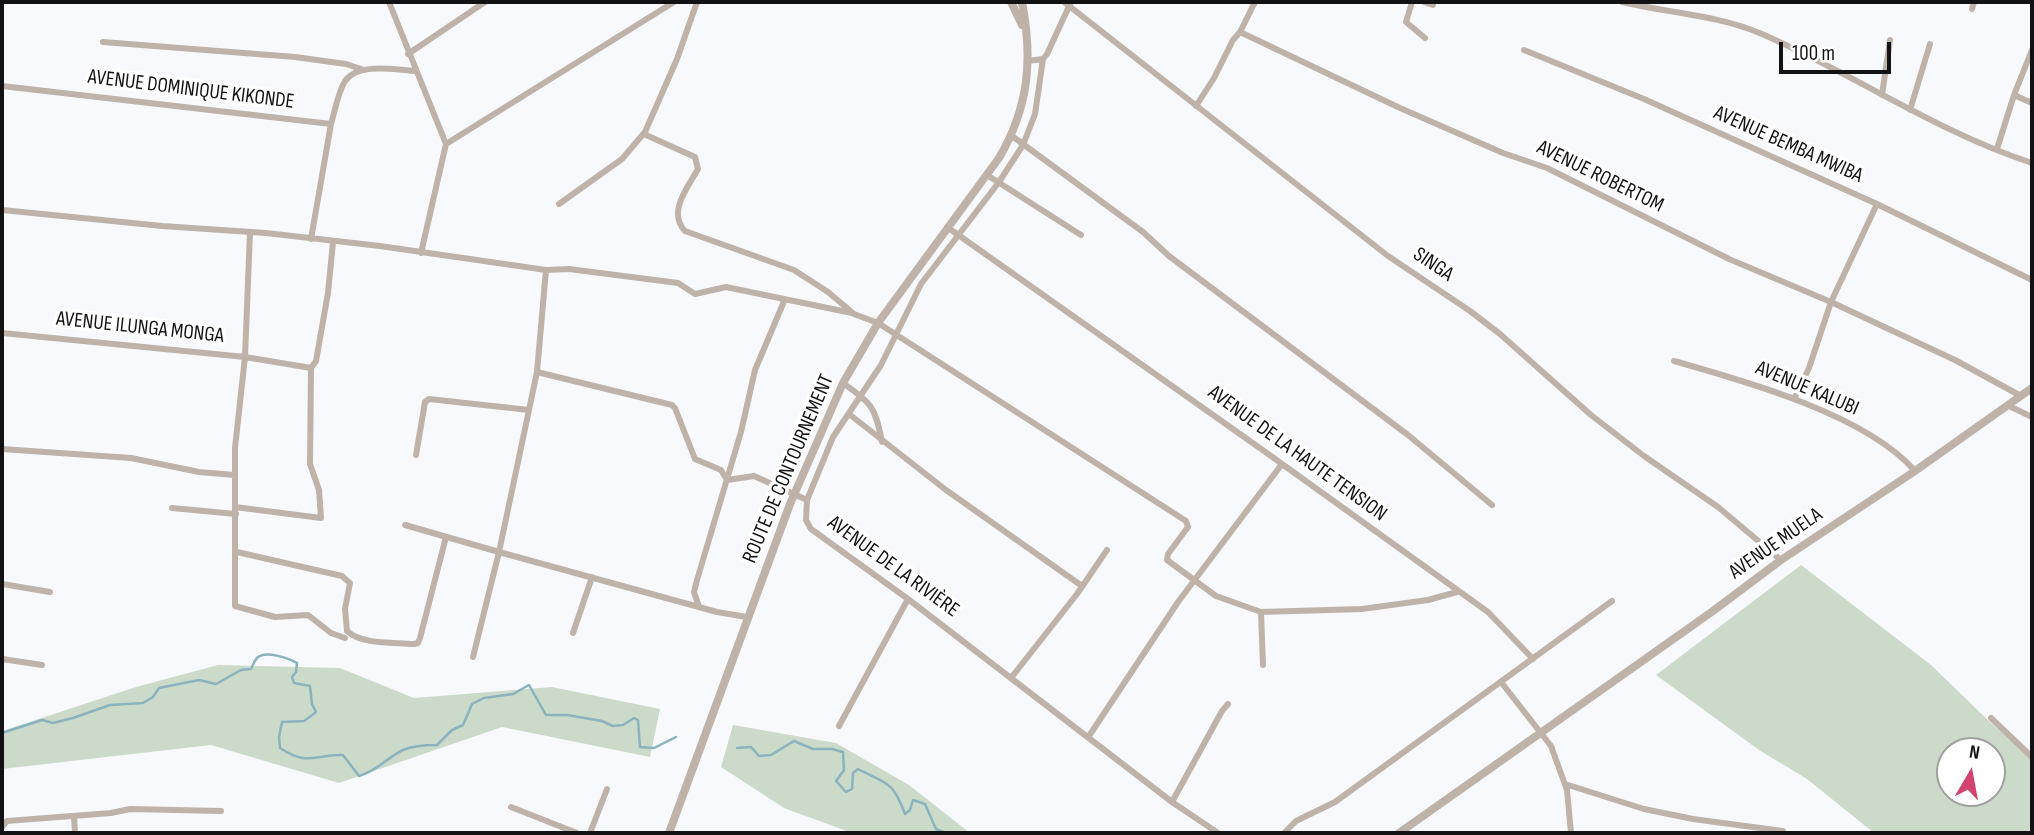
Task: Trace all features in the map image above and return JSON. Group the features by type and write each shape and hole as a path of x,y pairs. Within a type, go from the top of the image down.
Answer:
{"street":[{"path":"389,2 446,144 421,253"},
{"path":"408,54 485,2"},
{"path":"559,204 622,159 645,132 677,59 697,2"},
{"name":"ROUTE DE CONTOURNEMENT","path":"1011,2 1025,31"},
{"name":"ROUTE DE CONTOURNEMENT","path":"669,833 794,493 843,383 878,323 987,175 1012,136 1022,107 1028,61 1022,2"},
{"path":"1196,106 1255,2"},
{"path":"1412,2 1406,22 1425,38"},
{"path":"1424,2 1433,5"},
{"path":"1622,2 1692,15 1761,34 1910,110 2032,163"},
{"path":"446,144 582,61 670,3"},
{"path":"807,500 833,437 881,365 921,284 999,182 1023,145 1035,114 1042,83 1043,58 1068,3"},
{"name":"SINGA","path":"1068,3 1388,256 1470,311 1591,415 1644,456 1718,507 1781,559"},
{"name":"AVENUE ROBERTOM","path":"1240,32 1400,108 1503,153 1547,168 1729,259 1831,302 1955,360 2021,396"},
{"path":"1882,95 1890,40"},
{"path":"103,42 295,57 345,64 364,70 415,71"},
{"path":"1910,110 1930,44"},
{"name":"AVENUE BEMBA MWIBA","path":"1524,50 1644,99 1877,204 2032,280"},
{"path":"1997,149 2032,50"},
{"path":"1028,61 1043,58"},
{"path":"311,239 331,124 345,81 364,70"},
{"name":"AVENUE DOMINIQUE KIKONDE","path":"2,86 331,124"},
{"path":"2014,95 2032,103"},
{"path":"645,132 646,135 695,157 698,169 680,201 678,219 685,231 794,270 828,292 854,314"},
{"path":"1012,136 1143,232 1169,256 1408,435 1492,505"},
{"path":"987,175 1081,235"},
{"path":"1794,399 1809,368 1831,302 1877,204"},
{"path":"2,210 250,232 546,270 569,270 678,283 695,294 726,287 854,314 878,323 1186,521 1188,527 1167,557 1216,596 1261,611 1363,609 1428,600 1457,592"},
{"name":"AVENUE DE LA HAUTE TENSION","path":"947,227 1488,612 1533,659"},
{"name":"AVENUE ILUNGA MONGA","path":"2,333 245,357 250,232"},
{"path":"172,508 235,510 321,518 319,490 310,464 311,368 316,361 328,293 333,242"},
{"path":"473,657 499,552 537,372 546,270"},
{"path":"699,607 694,592 727,480 755,370 785,299"},
{"path":"311,368 245,357 235,448 235,606 275,617 308,615 331,633 345,638"},
{"name":"AVENUE KALUBI","path":"1674,360 1794,399 1868,435 1905,459 1915,471"},
{"path":"537,372 672,405 695,459 721,470 727,480"},
{"path":"843,383 861,396 878,418 882,442"},
{"name":"AVENUE MUELA","path":"1399,833 1703,618 1781,559 1915,471 2032,388"},
{"path":"416,455 422,410 429,399 529,410"},
{"path":"2007,405 2032,417"},
{"path":"849,414 882,442 1082,586"},
{"path":"2,449 131,458 199,472 235,475"},
{"path":"1089,736 1194,580 1282,464"},
{"name":"AVENUE DE LA RIVIÈRE","path":"727,480 754,476 807,500 806,520 811,529 908,599 1172,802 1218,833"},
{"path":"405,525 699,607 747,617"},
{"path":"236,552 342,576 350,583 345,609 347,631 364,639 414,644 421,638 446,537"},
{"path":"1011,678 1107,550"},
{"path":"573,633 592,577"},
{"path":"2,584 50,592"},
{"path":"839,726 908,599"},
{"path":"1284,833 1296,821 1335,802 1612,601"},
{"path":"1261,611 1263,665"},
{"path":"2,659 42,665"},
{"path":"1501,681 1551,746 1570,804 1571,833"},
{"path":"1172,802 1228,704"},
{"path":"1991,718 2032,757"},
{"path":"1565,784 1644,809 1693,819 1783,831"},
{"path":"590,833 607,789"},
{"path":"511,807 577,833"},
{"path":"2,828 7,821 130,809 220,811"},
{"path":"74,816 75,833"}],"green space":[{"path":"1801,565 1931,665 2032,758 2032,833 1874,833 1807,779 1759,750 1656,675"},
{"path":"218,665 340,668 414,698 552,687 660,709 650,757 502,727 339,783 211,745 2,769 2,731 136,687"},
{"path":"733,725 836,743 909,785 970,833 852,833 784,808 721,767"}],"waterway":[{"path":"2,733 42,720 53,723 73,718 110,705 143,703 153,697 159,688 199,680 216,684 241,670 251,669 257,658 271,655 297,663 292,677 294,683 310,686 316,712 304,721 282,722 280,748 305,758 343,755 359,776 372,771 403,750 437,745 452,730 463,725 472,704 484,698 513,694 529,685 546,715 567,715 602,721 613,726 623,725 634,718 638,720 640,747 654,748 676,737"},
{"path":"737,748 751,747 759,756 771,755 794,741 813,749 843,752 844,770 836,781 846,792 852,789 853,773 858,769 893,789 905,814 910,810 913,800 925,804 936,829 946,833"}]}
